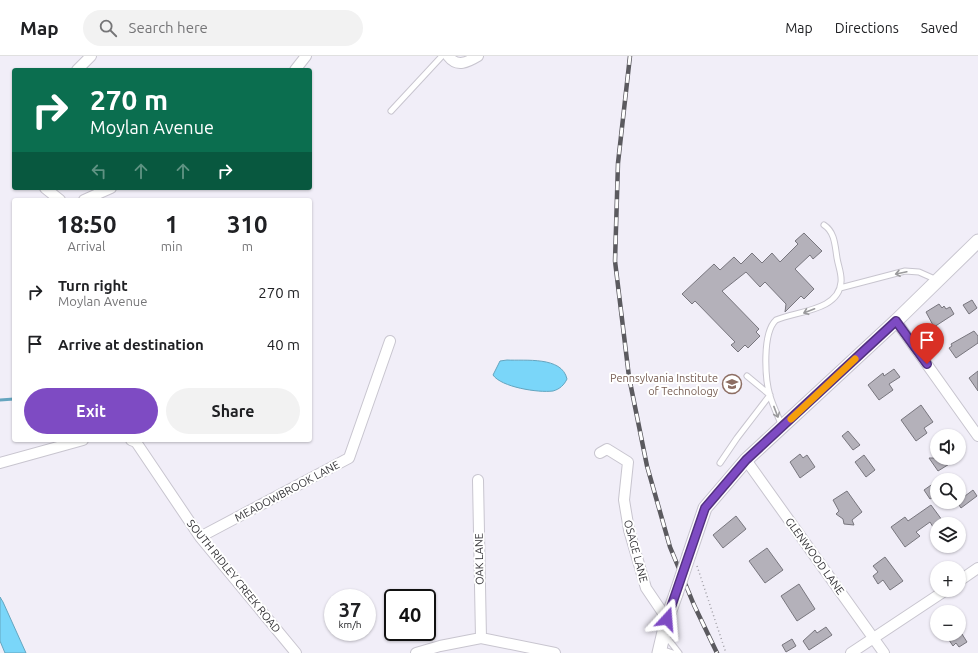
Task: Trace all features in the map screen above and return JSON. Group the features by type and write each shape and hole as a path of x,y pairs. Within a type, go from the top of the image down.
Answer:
{"street":[{"path":"79,68 91,56"},
{"path":"297,68 306,56"},
{"path":"448,56 457,63 466,64 478,56"},
{"path":"48,190 58,198"},
{"path":"88,198 106,190"},
{"path":"660,651 667,619 676,594 693,559 705,508 746,460 896,321 978,241"},
{"path":"896,321 978,436"},
{"name":"MEADOWBROOK LANE","path":"200,537 349,458 390,341"},
{"path":"0,463 76,442"},
{"name":"SOUTH RIDLEY CREEK ROAD","path":"136,442 200,537 296,653"},
{"name":"OSAGE LANE","path":"600,453 607,449 628,462 624,500 629,530 646,588 667,619"},
{"name":"GLENWOOD LANE","path":"746,460 884,653"},
{"name":"OAK LANE","path":"478,480 481,638"},
{"path":"966,576 978,568"},
{"path":"852,653 936,597"},
{"path":"416,653 440,646 481,638 555,653"}],"lane":[{"path":"391,111 442,56"},
{"path":"782,427 770,395 766,352 772,324 783,317 803,313 822,306 832,299 840,288 841,281 833,236 824,225"},
{"path":"840,288 905,271 920,272 938,280"},
{"path":"747,376 770,395"},
{"path":"720,464 737,438 770,395"},
{"path":"664,633 679,653"},
{"path":"660,651 673,653"}],"path":[{"path":"693,559 726,653"}],"water":[{"path":"533,360 551,363 558,366 564,372 567,379 562,386 553,391 538,391 512,386 497,379 493,375 500,361"},
{"path":"0,597 26,653 5,653 0,641"}],"building":[{"path":"804,233 822,251 813,259 810,255 795,269 814,289 804,299 801,296 785,312 786,304 765,282 760,287 746,272 722,291 759,329 756,332 760,336 748,348 745,345 738,352 731,345 735,342 695,301 692,304 682,294 714,264 720,270 734,257 741,264 752,253 762,263 772,253 780,262 798,244 795,241"},
{"path":"972,300 977,308 969,314 963,305"},
{"path":"939,304 942,308 944,306 946,309 950,307 954,314 934,327 926,312"},
{"path":"974,331 978,336 978,343 956,358 949,348 952,346 951,344"},
{"path":"894,369 900,377 889,384 893,390 879,400 868,385 883,373 884,376"},
{"path":"978,371 978,391 969,378"},
{"path":"921,405 933,422 924,428 927,433 916,441 901,420"},
{"path":"848,431 860,445 853,450 842,436"},
{"path":"800,454 803,458 807,455 815,467 800,478 790,462"},
{"path":"864,455 875,470 866,477 855,462"},
{"path":"934,465 948,465 938,471"},
{"path":"930,486 930,499 924,490"},
{"path":"973,490 977,496 966,504 966,495"},
{"path":"847,491 862,512 852,520 854,525 844,524 843,519 836,514 839,511 833,500"},
{"path":"930,506 930,509 934,509 940,517 930,517 930,522 916,532 920,536 905,547 891,527 905,517 908,521"},
{"path":"736,516 746,529 723,548 713,535"},
{"path":"767,548 783,570 765,583 749,561"},
{"path":"885,557 903,581 890,590 883,580 878,584 873,576 878,572 873,566"},
{"path":"799,584 815,609 797,621 781,596"},
{"path":"826,627 832,635 809,650 803,641 815,630 817,633"},
{"path":"792,639 796,646 786,652 782,645"},
{"path":"966,640 967,642 959,647 956,643 953,646 950,641"}],"waterway":[{"path":"0,400 12,399"}],"railway":[{"path":"630,56 618,163 615,261 629,377 647,466 670,547 694,605 717,653"}],"slow traffic":[{"path":"791,419 855,359"}],"place":[{"name":"Pennsylvania Institute of Technology","path":"732,384"}],"route":[{"path":"667,619 705,508 746,460 896,321 927,364"}]}
